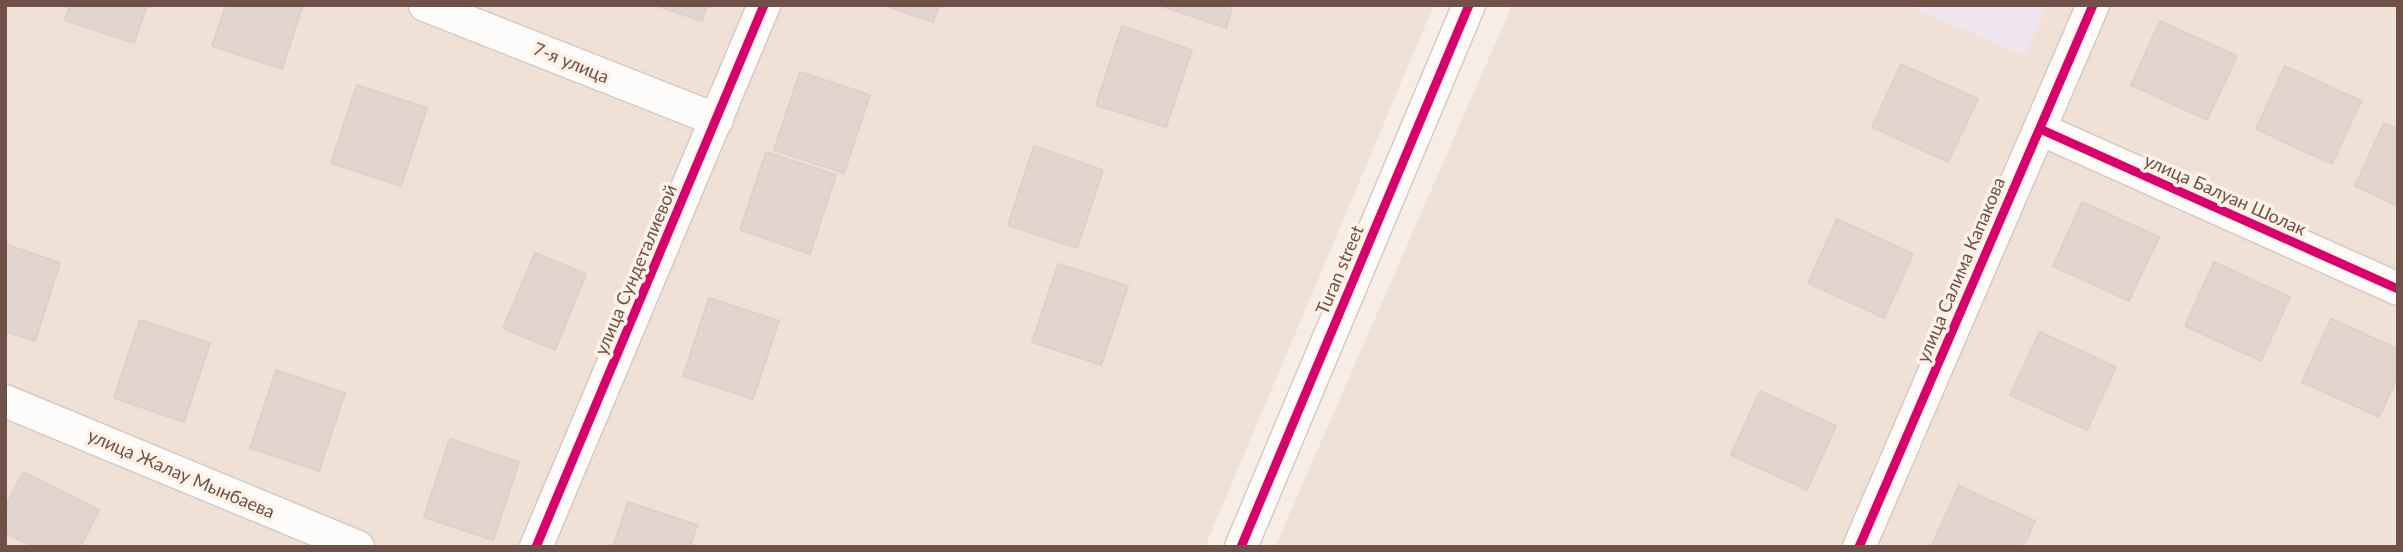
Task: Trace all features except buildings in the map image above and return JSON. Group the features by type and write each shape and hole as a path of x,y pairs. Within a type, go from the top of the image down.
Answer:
{"street":[{"name":"7-я улица","path":"425,5 717,120"},
{"name":"улица Сундеталиевой","path":"536,547 764,5"},
{"name":"Turan street","path":"1241,547 1469,5"},
{"name":"улица Салима Капакова","path":"1859,547 2092,5"},
{"name":"улица Балуан Шолак","path":"2040,129 2398,289"},
{"name":"улица Жалау Мынбаева","path":"5,401 358,547"}],"shaded area":[{"path":"5,5 1434,5 1205,547 5,547"},
{"path":"1512,5 2398,5 2398,547 1275,547"},
{"path":"1906,5 2046,5 2025,56"}],"cycle path":[{"path":"536,547 764,5"},
{"path":"1241,547 1469,5"},
{"path":"1859,547 2093,5"},
{"path":"2040,129 2398,289"}]}
